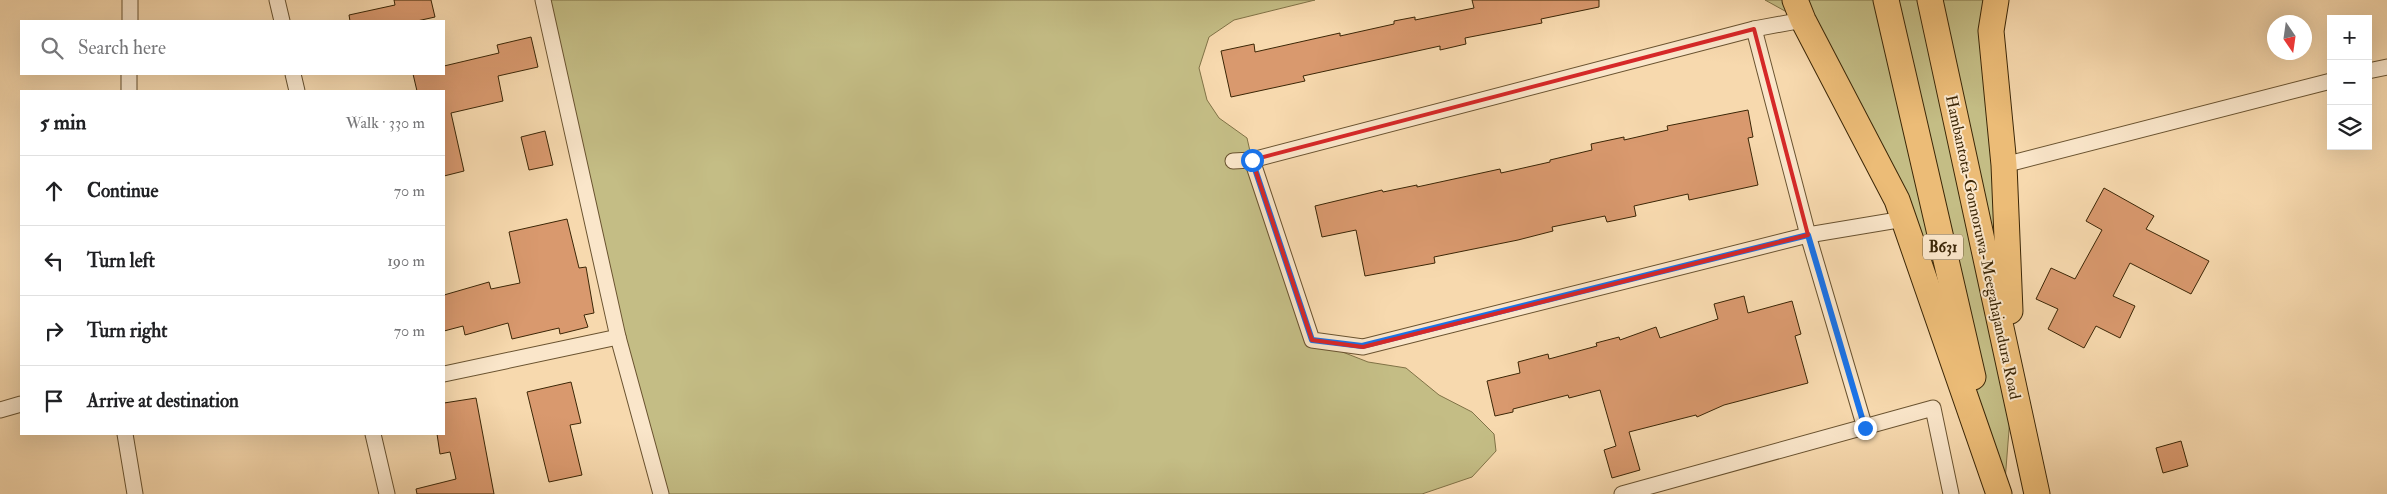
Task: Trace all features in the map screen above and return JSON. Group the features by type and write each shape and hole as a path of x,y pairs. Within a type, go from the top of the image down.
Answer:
{"main road":[{"name":"B631","path":"1886,0 2000,494"},
{"name":"Hambantota-Gonnoruwa-Meegahajandura Road","path":"1930,0 2037,494"},
{"path":"1996,0 1991,31 2004,165 2013,378"},
{"path":"1799,10 1897,200 2000,494"}],"street":[{"path":"130,0 130,20"},
{"path":"277,0 282,20"},
{"path":"543,0 618,337 661,494"},
{"path":"1233,161 1252,160 1754,30 1799,10"},
{"path":"1754,30 1808,235 1865,428"},
{"path":"2372,71 2387,67"},
{"path":"129,75 129,90"},
{"path":"293,75 297,90"},
{"path":"2004,165 2327,82"},
{"path":"1252,160 1312,340 1362,346 1808,235 1904,219"},
{"path":"445,374 618,337"},
{"path":"0,410 20,404"},
{"path":"1622,494 1933,408 1951,494"},
{"path":"124,435 135,494"},
{"path":"373,435 387,494"}],"highlighted area":[{"path":"1754,29 1808,235 1363,347 1312,340 1252,160"}],"shaded area":[{"path":"543,0 1315,0 1234,20 1209,37 1199,68 1207,100 1219,118 1247,138 1252,160 1312,340 1368,362 1406,368 1439,395 1472,412 1494,434 1496,451 1472,477 1422,494 661,494"},
{"path":"1765,0 1996,0 2013,379 2004,494 1897,200 1803,21"}],"building":[{"path":"394,0 431,0 435,17 422,20 350,20 349,15 395,5"},
{"path":"1472,0 1599,0 1599,7 1541,19 1542,23 1465,38 1466,44 1440,50 1440,46 1303,76 1305,81 1231,97 1221,51 1254,44 1255,52 1340,33 1340,36 1394,24 1394,21 1415,17 1415,20 1474,8"},
{"path":"531,37 538,67 498,76 503,101 451,113 464,171 445,176 445,90 417,90 413,75 445,75 445,66 499,53 497,45"},
{"path":"1748,110 1753,137 1748,138 1758,185 1689,200 1688,194 1634,206 1636,216 1607,222 1605,216 1552,227 1553,231 1518,240 1434,257 1435,263 1365,276 1356,230 1322,237 1315,206 1382,190 1383,192 1417,185 1417,187 1500,169 1501,173 1592,150 1591,144 1624,137 1624,140 1668,130 1667,126"},
{"path":"545,131 553,165 529,170 521,137"},
{"path":"2104,188 2154,216 2146,229 2209,261 2191,294 2130,263 2113,296 2135,306 2120,338 2096,326 2084,348 2048,329 2058,309 2036,299 2051,268 2075,279 2102,230 2086,221"},
{"path":"567,219 579,268 586,267 594,313 584,315 588,327 560,334 559,328 512,339 508,323 465,335 463,326 445,331 445,295 489,282 491,289 520,283 509,232"},
{"path":"1744,296 1748,313 1792,301 1801,334 1795,336 1808,383 1724,405 1697,417 1696,415 1629,432 1640,470 1612,478 1604,450 1616,446 1600,390 1569,398 1568,395 1513,409 1513,412 1495,416 1487,381 1520,373 1518,362 1548,354 1549,359 1597,346 1596,343 1619,337 1620,340 1656,327 1660,338 1718,319 1714,304"},
{"path":"571,382 581,423 570,425 582,475 549,482 527,392"},
{"path":"476,398 494,494 417,494 416,489 456,479 450,452 440,454 437,435 445,435 445,403"},
{"path":"2181,441 2188,466 2163,473 2156,448"}],"route":[{"path":"1252,160 1312,340 1362,346 1808,235 1865,428"}]}
